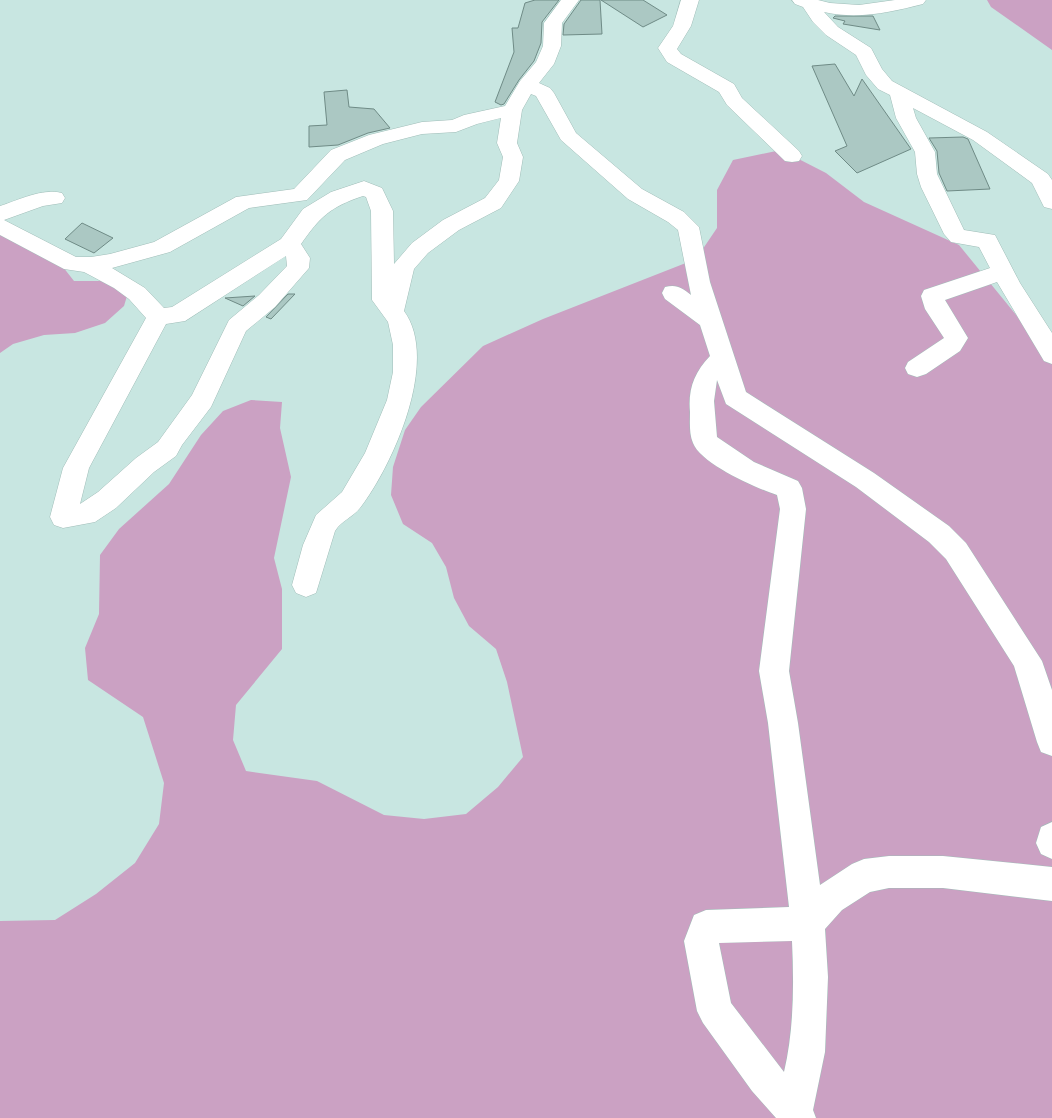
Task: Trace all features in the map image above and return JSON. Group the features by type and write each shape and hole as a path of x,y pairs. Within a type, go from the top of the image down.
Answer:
{"street":[{"path":"394,309 398,284 404,267 420,248 451,225 493,204 509,181 513,157 507,143 512,110 527,85 545,64 552,46 553,23 570,0"},
{"path":"690,0 688,14 678,34 666,48 674,58 687,68 728,88 734,101 792,156"},
{"path":"806,2 855,12 908,5"},
{"path":"806,2 832,31 864,52 873,71 885,85 980,136 1033,173 1040,179 1052,202"},
{"path":"527,85 543,92 568,136 620,182 635,194 676,217 688,227 699,282 721,359 735,397 865,480 939,534 956,551 1027,661 1041,701 1052,742"},
{"path":"899,94 908,122 925,152 927,174 932,187 955,234 959,238 988,240 1004,272 1052,355"},
{"path":"158,318 149,302 130,286 94,269 101,263 162,247 244,202 300,194 338,155 376,139 422,128 456,126 471,118 512,110"},
{"path":"158,318 177,316 289,244 311,214 338,197 364,188 375,193 382,211 384,300 394,309 406,340 404,388 384,442 350,502 327,521 314,550 306,585"},
{"path":"0,214 40,200 54,198"},
{"path":"0,226 72,264 149,264"},
{"path":"158,318 76,468 63,517 86,514 107,500 145,465 167,449 173,438 202,400 237,326 267,301 298,268 299,258 289,244"},
{"path":"917,368 952,345 956,338 937,309 932,296 1004,272"},
{"path":"673,293 710,320"},
{"path":"721,359 709,372 702,387 705,442 718,454 741,469 763,480 789,488 793,509 774,671 783,723 808,922 811,977 806,1052 796,1114"},
{"path":"1052,838 1052,843"},
{"path":"796,1114 765,1078 715,1011 701,941 706,927 808,922 830,898 864,876 889,872 943,872 1052,884"}],"shaded area":[{"path":"987,0 1052,0 1052,50 991,7"},
{"path":"781,150 826,173 864,202 959,245 1034,337 1052,350 1052,1118 0,1118 0,921 55,920 96,894 135,863 159,824 164,783 143,717 88,680 85,648 99,614 100,555 119,529 169,484 201,435 223,411 251,400 282,402 280,428 291,477 274,558 282,589 282,649 236,705 233,740 246,771 317,781 384,815 424,819 466,814 498,787 523,757 507,682 496,649 469,626 454,598 446,567 432,543 403,524 391,495 393,467 405,430 421,407 483,346 543,319 696,259 717,228 717,190 733,160"},
{"path":"0,232 63,267 74,281 103,281 130,286 124,306 105,323 75,333 44,335 13,344 0,353"}],"building":[{"path":"535,0 559,0 542,22 541,43 534,61 504,104 501,105 495,102 514,52 512,28 518,28 525,3"},
{"path":"581,0 600,0 602,34 563,35 564,24"},
{"path":"601,0 643,0 667,15 643,27"},
{"path":"835,16 873,16 880,30 843,24 845,21 833,18"},
{"path":"835,64 854,96 862,79 911,149 857,173 835,151 847,146 812,66"},
{"path":"347,90 349,107 374,109 390,128 368,133 338,145 309,147 309,126 327,125 324,92"},
{"path":"963,137 968,139 990,189 947,191 939,173 937,151 929,138"},
{"path":"82,223 113,238 94,253 65,239"},
{"path":"288,294 295,294 271,319 266,317"},
{"path":"255,296 243,306 225,298"}]}
